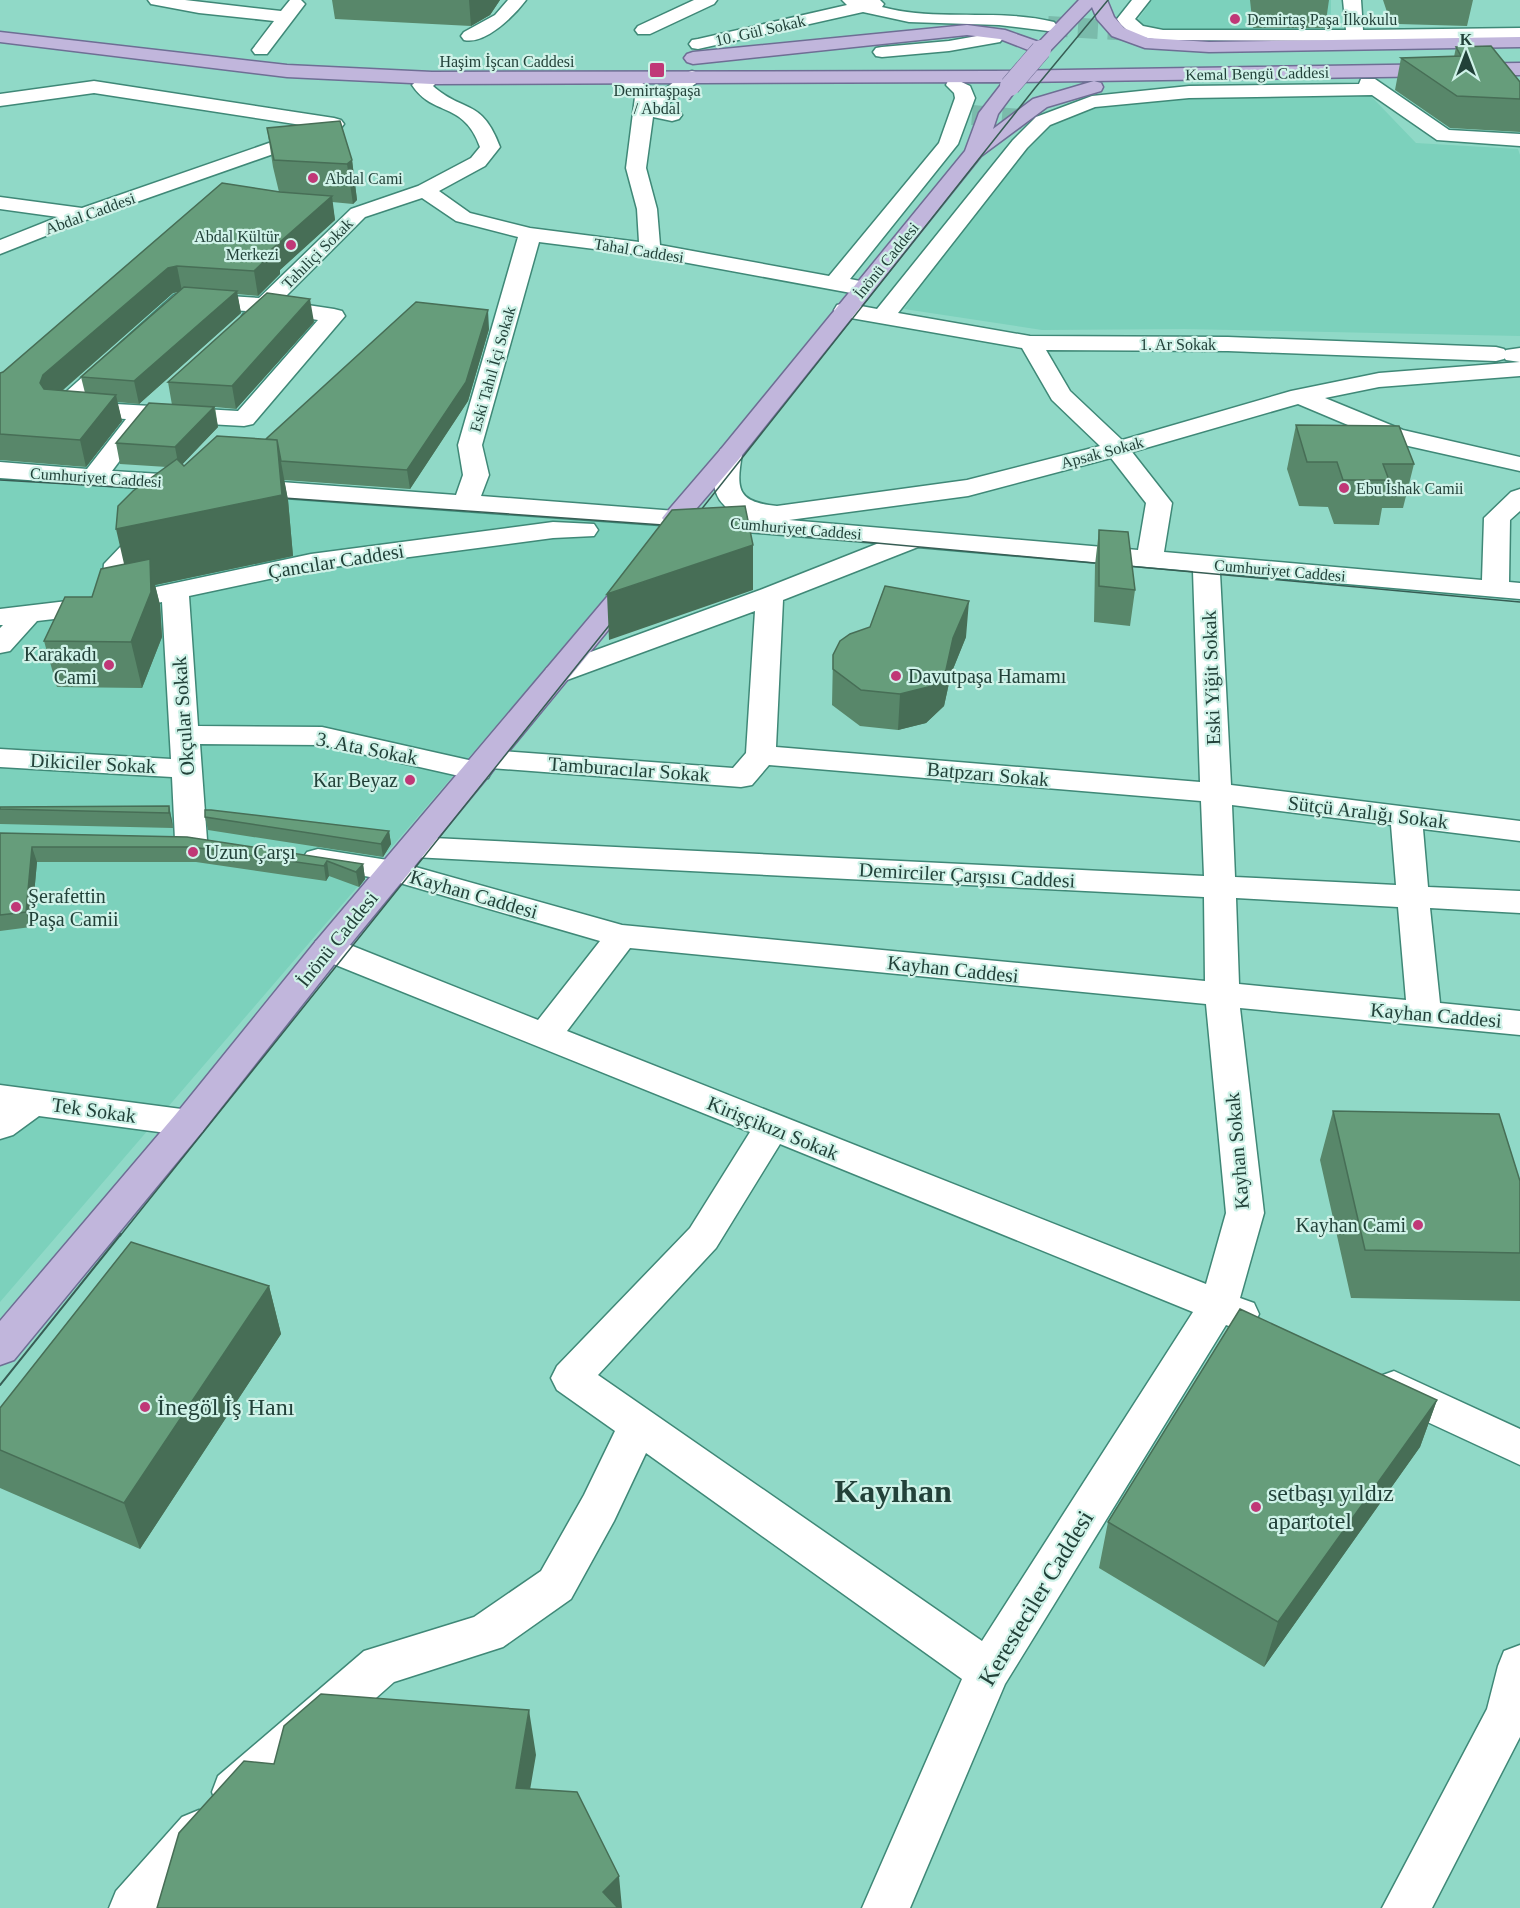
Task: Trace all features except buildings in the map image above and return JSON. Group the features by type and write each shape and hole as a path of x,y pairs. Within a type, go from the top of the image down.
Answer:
{"main road":[{"name":"İnönü Caddesi","path":"0,1348 189,1123 328,949 557,674 666,539 730,454 862,288 974,152 1002,81 1041,50 1089,0"},
{"path":"1098,0 1106,19 1118,32 1145,44 1209,47 1520,42"},
{"path":"0,20 284,52"},
{"path":"677,59 967,30 998,32 1018,37 1041,50"},
{"name":"Haşim İşcan Caddesi","path":"0,37 287,70 432,78 611,70 1017,62"},
{"name":"Kemal Bengü Caddesi","path":"1017,62 1520,53"},
{"name":"Haşim İşcan Caddesi","path":"306,54 611,70 692,77 1002,81"},
{"path":"611,70 654,60"},
{"name":"Kemal Bengü Caddesi","path":"1002,81 1520,69"},
{"path":"974,152 1040,103 1096,87 1372,86 1520,79"}],"street":[{"path":"157,0 199,8 286,17"},
{"path":"261,50 299,0"},
{"path":"470,36 501,19 517,0"},
{"path":"644,30 708,0"},
{"name":"10. Gül Sokak","path":"698,44 856,3 892,0"},
{"path":"1141,0 1126,19 1128,25 1135,31 1163,35 1354,36 1520,33"},
{"path":"1352,0 1354,36"},
{"path":"856,3 926,19 1009,30"},
{"path":"669,18 722,39"},
{"path":"882,52 949,46 1009,30 1048,26"},
{"path":"611,70 645,96 636,168 647,209 650,250"},
{"path":"645,109 662,101 692,77"},
{"name":"Tahıliçi Sokak","path":"239,328 358,213 425,190 477,162 490,147 486,131 475,118 422,85 432,78"},
{"path":"835,283 948,144 966,114 963,90 956,85"},
{"path":"882,317 939,248 976,197 1038,120 1092,102 1188,92 1372,86 1444,136 1520,140"},
{"name":"Abdal Caddesi","path":"0,100 94,87 339,124 181,182 84,214 0,248"},
{"path":"645,109 672,115"},
{"path":"181,182 211,193"},
{"name":"Tahal Caddesi","path":"425,190 463,217 530,234 650,250 862,288"},
{"path":"0,203 84,214"},
{"path":"326,212 463,217"},
{"name":"Eski Tahıl İçi Sokak","path":"466,503 476,475 470,445 530,234"},
{"path":"182,300 265,305 334,316 244,419 146,415 60,408 182,300"},
{"name":"1. Ar Sokak","path":"845,310 1030,342 1228,344 1448,351 1518,361"},
{"path":"1030,342 1060,395 1117,449 1159,503 1150,559"},
{"name":"Apsak Sokak","path":"730,454 725,480 733,500 751,512 777,514 968,488 1117,449 1299,396 1379,380 1518,361"},
{"path":"94,477 136,422 172,391"},
{"path":"1299,396 1395,436 1520,464"},
{"name":"Cumhuriyet Caddesi","path":"0,470 466,503 666,539 916,539 1507,590"},
{"path":"114,604 117,564 198,484"},
{"path":"1507,590 1497,518 1520,497"},
{"name":"Çancılar Caddesi","path":"0,617 114,604 311,562 553,530 666,539"},
{"path":"557,674 770,596 916,539"},
{"name":"Eski Yiğit Sokak","path":"1206,564 1220,887"},
{"name":"Okçular Sokak","path":"175,591 186,768 179,839 225,845"},
{"path":"761,755 770,596"},
{"path":"0,645 28,614"},
{"name":"3. Ata Sokak","path":"184,735 322,736 482,765"},
{"name":"Batpzarı Sokak","path":"761,755 1216,793"},
{"name":"Tamburacılar Sokak","path":"482,765 741,778 761,755"},
{"name":"Dikiciler Sokak","path":"0,758 186,768"},
{"name":"Sütçü Aralığı Sokak","path":"1216,793 1520,831"},
{"path":"1406,817 1424,1014"},
{"path":"292,855 403,859"},
{"name":"Demirciler Çarşısı Caddesi","path":"403,859 1220,887 1520,902"},
{"name":"Kayhan Caddesi","path":"403,859 622,936 1520,1023"},
{"name":"Kayhan Sokak","path":"1220,887 1222,995 1245,1213 1220,1304"},
{"path":"544,1036 622,936"},
{"name":"Kirişçikızı Sokak","path":"328,949 1220,1304 1273,1330"},
{"path":"0,1126 16,1100"},
{"name":"Tek Sokak","path":"16,1100 189,1123"},
{"path":"772,1127 703,1238 571,1378 988,1671"},
{"name":"Keresteciler Caddesi","path":"886,1908 988,1671 1220,1304"},
{"path":"1359,1371 1520,1448"},
{"path":"133,1908 234,1792 380,1666 487,1633 556,1585 599,1508 638,1425"},
{"path":"1406,1908 1508,1714 1520,1666"}],"shaded area":[{"name":"Demirtaş Paşa İlkokulu","path":"1152,0 1331,0 1331,34 1164,33 1134,25"},
{"path":"1366,91 1416,143 1518,149 1520,155 1520,336 1184,329 1042,330 904,309 1022,147 1049,122 1087,104 1141,98"},
{"path":"0,476 675,518 0,1302"}],"tunnel":[{"path":"1048,26 1131,31"},
{"path":"972,115 1034,120"}],"tram line":[{"path":"693,520 1035,88 1108,0"},
{"path":"0,480 154,489"},
{"path":"270,497 677,526"},
{"path":"734,530 1520,602"},
{"path":"120,1236 620,612"},
{"path":"0,1385 121,1234"}],"place":[{"name":"Demirtaş Paşa İlkokulu","path":"1235,19"},
{"name":"Demirtaşpaşa / Abdal","path":"657,70"},
{"name":"Abdal Cami","path":"313,178"},
{"name":"Abdal Kültür Merkezi","path":"291,245"},
{"name":"Ebu İshak Camii","path":"1344,488"},
{"name":"Karakadı Cami","path":"109,665"},
{"name":"Davutpaşa Hamamı","path":"896,676"},
{"name":"Kar Beyaz","path":"410,780"},
{"name":"Uzun Çarşı","path":"193,852"},
{"name":"Şerafettin Paşa Camii","path":"16,907"},
{"name":"Kayhan Cami","path":"1418,1225"},
{"name":"İnegöl İş Hanı","path":"145,1407"},
{"name":"setbaşı yıldız apartotel","path":"1256,1507"}],"district":[{"name":"Kayıhan","path":"893,1491"}]}
